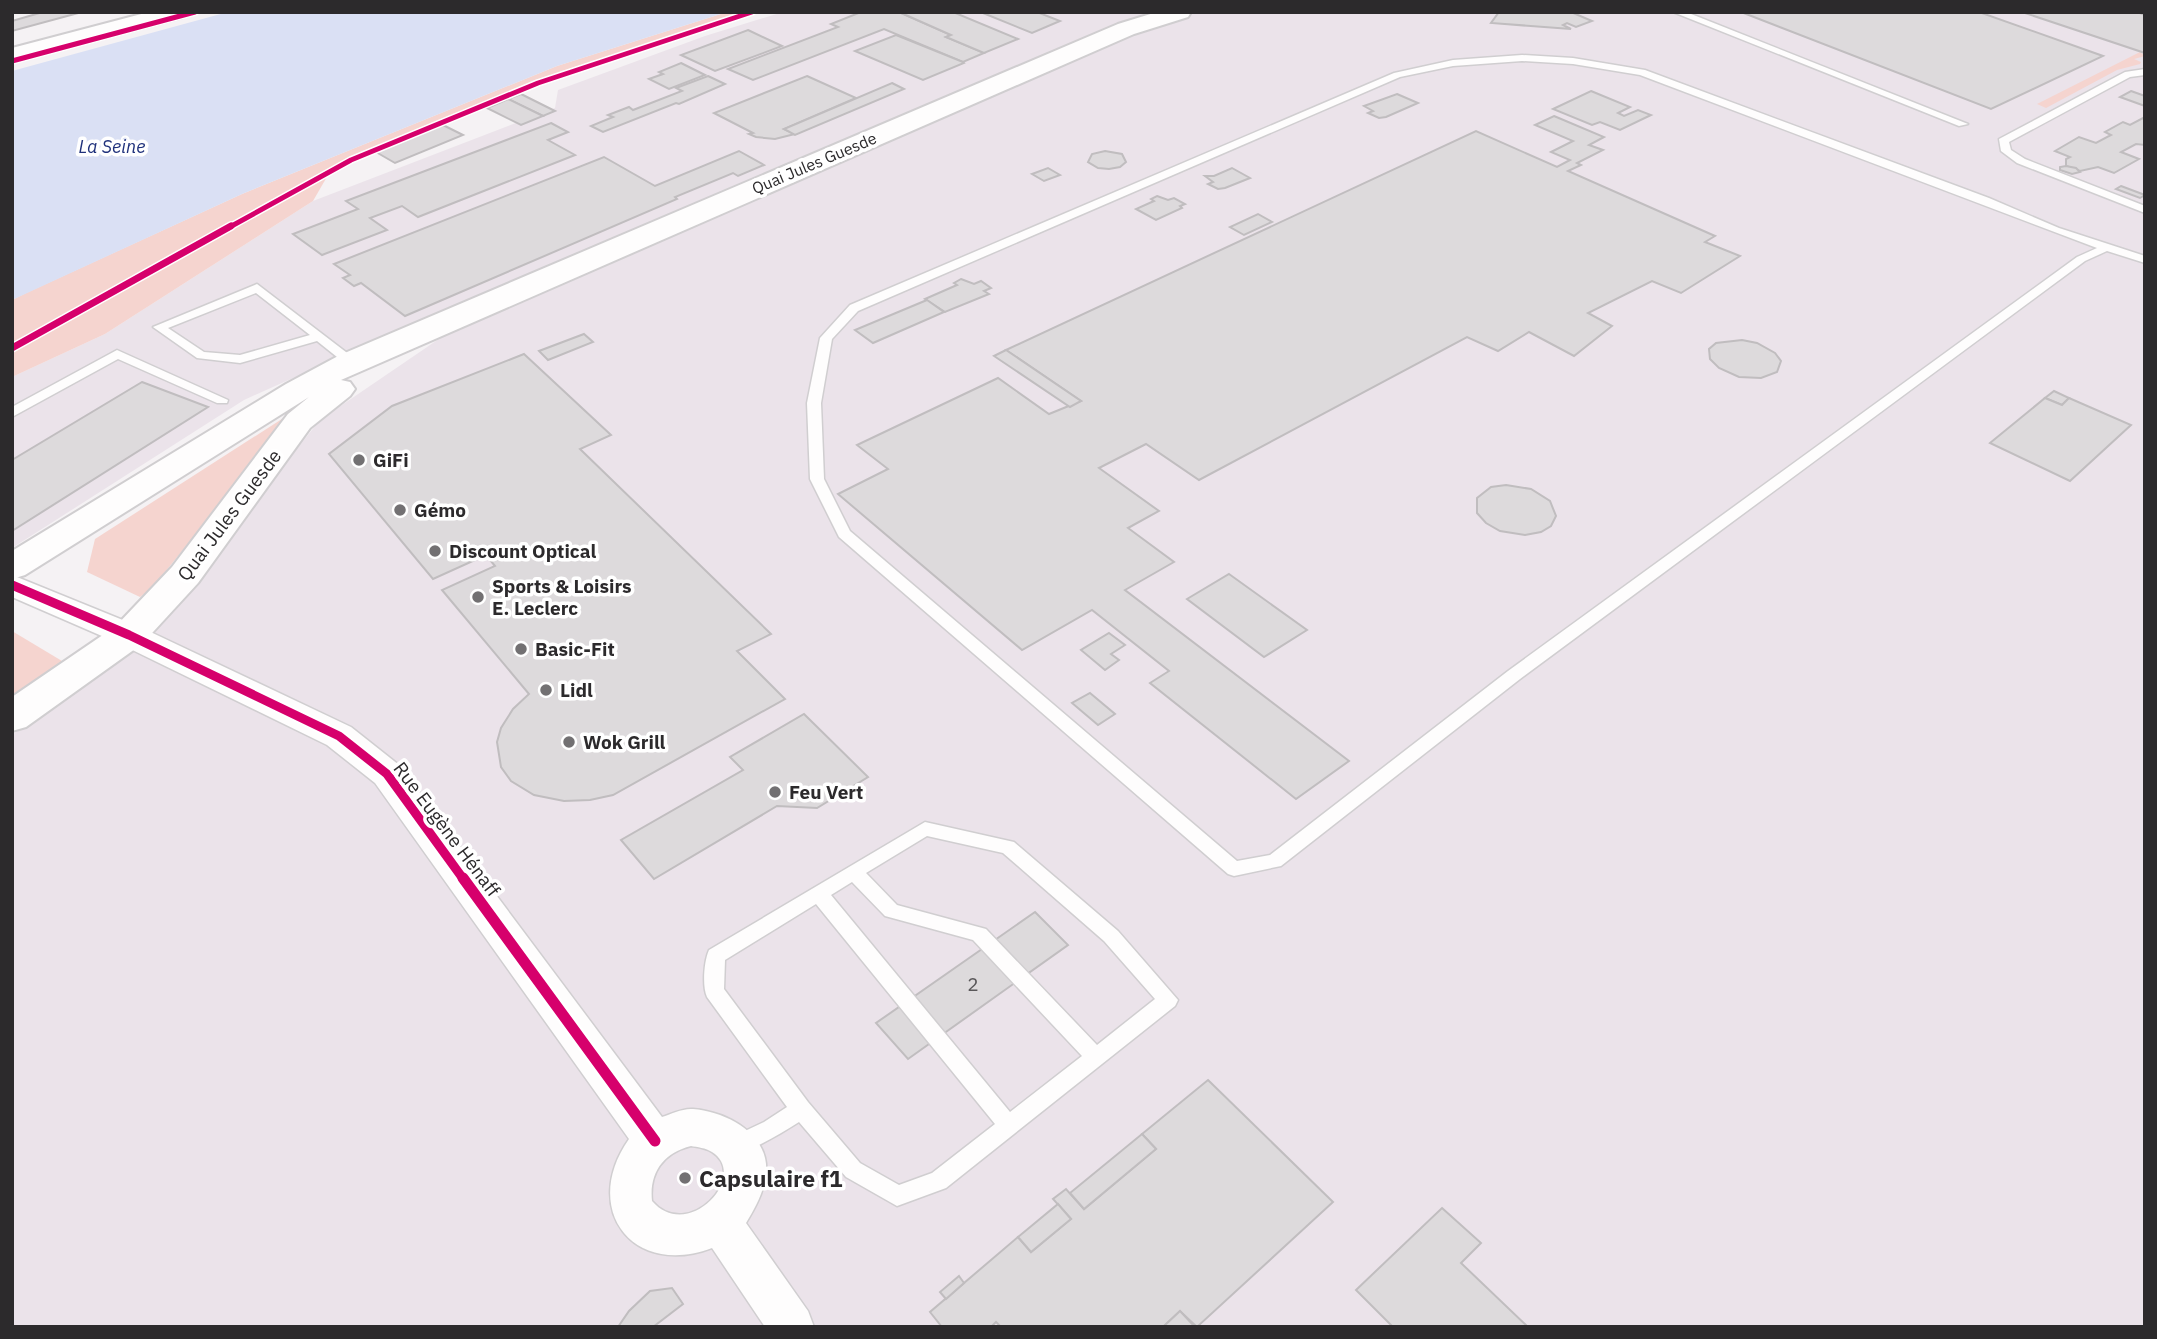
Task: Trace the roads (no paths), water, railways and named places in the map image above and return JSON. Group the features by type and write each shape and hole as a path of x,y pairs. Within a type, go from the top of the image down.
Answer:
{"main road":[{"path":"12,52 157,12"},
{"path":"12,52 175,12"},
{"name":"Quai Jules Guesde","path":"12,567 298,391 351,362 1126,29 1180,12"},
{"name":"Quai Jules Guesde","path":"12,717 130,635 186,576 299,421 374,362 450,319"}],"street":[{"name":"Rue Eugène Hénaff","path":"12,585 130,635 339,736 387,775 655,1141"},
{"path":"691,1127 709,1128 725,1134 737,1145 744,1156 745,1184 736,1204 719,1222 702,1232 683,1237 648,1229 636,1218 630,1203 631,1178 642,1154 655,1141 672,1132 691,1127"},
{"path":"719,1222 792,1327"}],"lane":[{"path":"1677,12 1963,124"},
{"path":"2105,248 2081,258 1644,579 1275,861 1234,869 844,534 817,479 814,403 827,338 854,308 1397,75 1453,63 1522,58 1573,61 1642,72 1985,200 2105,248 2145,260"},
{"path":"2145,72 2129,74 2003,141 2006,150 2021,161 2145,210"},
{"path":"318,337 240,359 201,355 159,327 257,288 351,362"},
{"path":"12,413 117,354 222,400"},
{"path":"925,829 1009,847 1111,936 1168,1000 939,1181 897,1196 853,1170 801,1109 713,991 716,956 854,872 925,829"},
{"path":"854,872 891,911 979,934 1096,1057"},
{"path":"818,893 1009,1126"},
{"path":"737,1145 771,1129 801,1109"}],"water":[{"name":"La Seine","path":"228,12 727,12 557,66 242,194 12,300 12,71"}],"place":[{"name":"GiFi","path":"359,460"},
{"name":"Gémo","path":"400,510"},
{"name":"Discount Optical","path":"435,551"},
{"name":"Sports & Loisirs E. Leclerc","path":"478,597"},
{"name":"Basic-Fit","path":"521,649"},
{"name":"Lidl","path":"546,690"},
{"name":"Wok Grill","path":"569,742"},
{"name":"Feu Vert","path":"775,792"},
{"name":"Capsulaire f1","path":"685,1178"}]}
